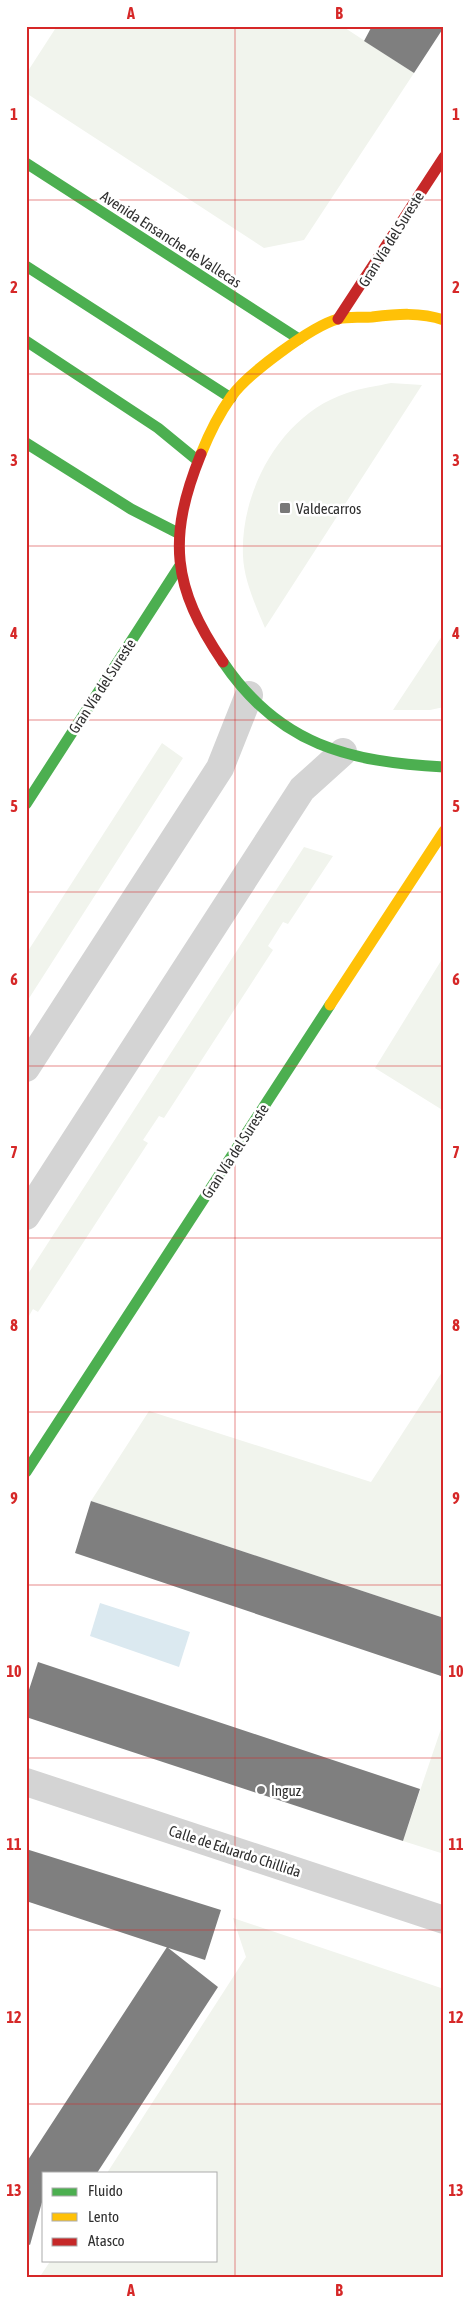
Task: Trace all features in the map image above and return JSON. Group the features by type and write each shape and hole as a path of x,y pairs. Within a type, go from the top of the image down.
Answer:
{"street":[{"name":"Gran Vía del Sureste","path":"338,320 444,157"},
{"name":"Avenida Ensanche de Vallecas","path":"26,163 300,339"},
{"path":"26,266 231,398"},
{"path":"444,320 436,317 386,315 338,320 300,339 243,383 231,398 197,460 178,533 178,567 188,604 211,645 249,695 291,732 343,752 399,766 444,767"},
{"path":"26,341 142,418 197,460"},
{"path":"26,443 131,509 178,533"},
{"name":"Gran Vía del Sureste","path":"26,804 178,567"},
{"path":"26,1068 220,768 249,695"},
{"path":"26,1216 302,789 343,752"},
{"name":"Gran Vía del Sureste","path":"26,1472 444,831"},
{"name":"Calle de Eduardo Chillida","path":"26,1782 444,1920"}],"shaded area":[{"path":"57,26 342,26 414,73 304,240 264,248 26,93 26,74"},
{"path":"391,383 422,385 265,628 248,584 243,556 244,531 257,481 269,458 285,436 303,418 324,403 347,393"},
{"path":"444,633 444,707 430,710 393,710"},
{"path":"162,743 183,758 26,1003 26,954"},
{"path":"304,847 333,856 288,924 283,922 268,946 273,950 164,1118 159,1116 143,1140 148,1143 38,1312 33,1309 26,1321 26,1277"},
{"path":"444,956 444,1111 375,1068"},
{"path":"444,1369 444,1618 91,1501 149,1411 371,1482"},
{"path":"100,1603 190,1632 179,1667 90,1636"},
{"path":"444,1720 444,1854 403,1841"},
{"path":"233,1918 444,1989 444,2278 39,2278 50,2262 218,2262 218,2172 108,2172 246,1957"}],"building":[{"path":"372,26 444,27 414,73 364,41"},
{"path":"91,1501 444,1618 444,1677 75,1553"},
{"path":"38,1662 420,1789 403,1841 26,1717 26,1699"},
{"path":"26,1849 221,1910 205,1960 26,1901"},
{"path":"167,1947 218,1987 98,2172 42,2172 42,2202 30,2245 26,2243 26,2163"}],"traffic: fast":[{"path":"26,163 299,339"},
{"path":"26,266 231,398"},
{"path":"26,341 158,428 197,460"},
{"path":"26,443 131,509 178,533"},
{"path":"26,804 179,567"},
{"path":"223,662 245,690 268,713 292,730 319,744 377,760 444,767"},
{"path":"26,1472 330,1005"}],"traffic: slow":[{"path":"201,454 218,417 239,387 281,352 327,323 346,318 408,314 444,320"},
{"path":"330,1005 444,831"}],"traffic: jam":[{"path":"338,319 444,157"},
{"path":"201,454 183,511 180,561 193,610 223,662"}],"place":[{"name":"Valdecarros","path":"285,508"},
{"name":"Inguz","path":"261,1790"}]}
